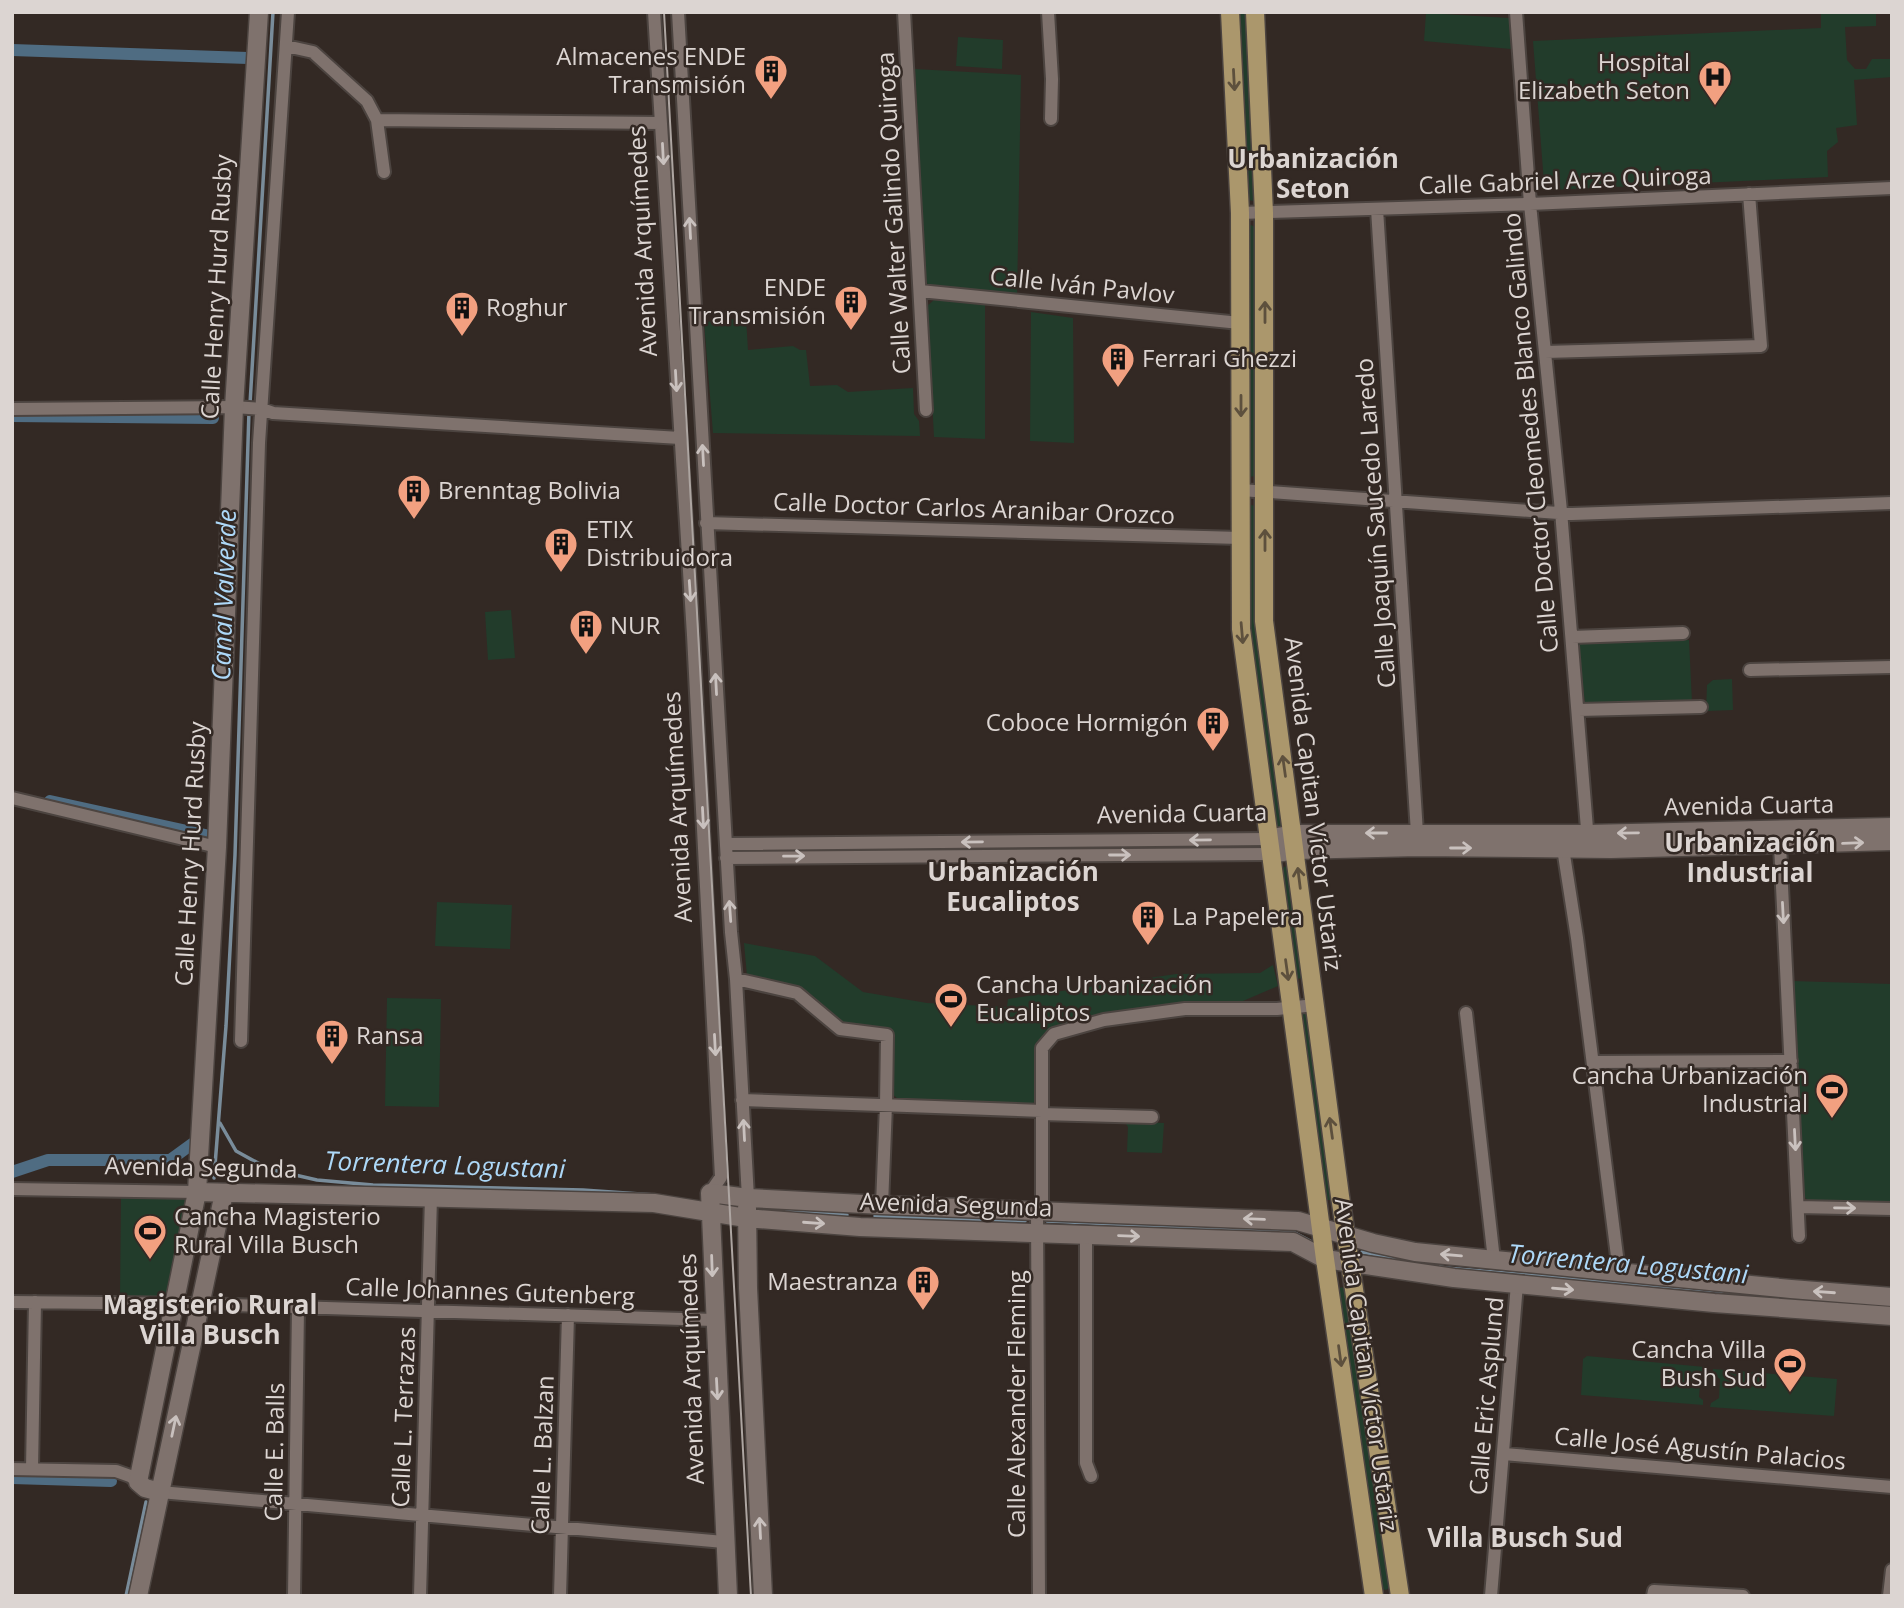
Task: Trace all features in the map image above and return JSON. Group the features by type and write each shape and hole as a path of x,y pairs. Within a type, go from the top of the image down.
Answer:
{"main road":[{"name":"Avenida Capitan Víctor Ustariz","path":"1230,12 1240,213 1241,629 1325,1259 1374,1596"},
{"name":"Avenida Capitan Víctor Ustariz","path":"1255,12 1264,213 1264,621 1340,1196 1400,1596"},
{"path":"1317,1197 1328,1206 1333,1206 1340,1196"},
{"path":"1330,1288 1342,1282 1353,1288"}],"street":[{"name":"Calle Henry Hurd Rusby","path":"241,1041 249,408 259,12"},
{"name":"Calle Henry Hurd Rusby","path":"138,1482 197,1192 217,847 249,408 288,12"},
{"name":"Avenida Arquímedes","path":"654,12 707,883 721,1177 710,1203 728,1596"},
{"name":"Avenida Arquímedes","path":"678,12 706,523 748,1198 746,1218 763,1596"},
{"name":"Calle Walter Galindo Quiroga","path":"904,12 926,410"},
{"path":"1048,12 1052,79 1051,119"},
{"name":"Calle Doctor Cleomedes Blanco Galindo","path":"1516,12 1588,841"},
{"path":"286,46 313,52 367,101 377,120 384,172"},
{"path":"377,120 661,123"},
{"name":"Calle Gabriel Arze Quiroga","path":"1240,213 1531,204 1892,188"},
{"path":"1545,352 1761,346 1749,194"},
{"name":"Calle Joaquín Saucedo Laredo","path":"1377,209 1417,833"},
{"name":"Calle Iván Pavlov","path":"920,291 1240,323"},
{"path":"12,409 249,408 273,413 680,438"},
{"path":"1241,490 1561,511 1572,514 1892,503"},
{"name":"Calle Doctor Carlos Aranibar Orozco","path":"706,523 1240,538"},
{"path":"1572,637 1684,633"},
{"path":"1750,670 1892,667"},
{"path":"1578,710 1701,707"},
{"path":"12,798 217,847"},
{"name":"Avenida Cuarta","path":"1588,841 1892,827"},
{"name":"Avenida Cuarta","path":"726,851 1072,855 1269,846 1417,833 1562,841"},
{"path":"1072,841 1072,855"},
{"name":"Avenida Cuarta","path":"726,851 1072,841 1269,846"},
{"path":"1562,841 1619,1272"},
{"name":"Avenida Cuarta","path":"1294,842 1588,841 1780,845 1892,841"},
{"path":"1780,845 1799,1236"},
{"path":"736,979 797,993 840,1029 887,1035 882,1205"},
{"path":"1292,1007 1315,1004"},
{"name":"Calle Alexander Fleming","path":"1039,1596 1037,1232 1042,1048 1048,1040 1064,1031 1104,1020 1185,1009 1292,1007"},
{"path":"1466,1013 1494,1260"},
{"path":"1593,1062 1791,1061"},
{"path":"742,1100 1152,1117"},
{"name":"Avenida Segunda","path":"12,1189 653,1203 710,1203 748,1198 1298,1220 1415,1252 1892,1297"},
{"path":"138,1596 224,1193"},
{"name":"Calle L. Terrazas","path":"420,1596 430,1197"},
{"name":"Avenida Segunda","path":"710,1203 746,1218 860,1227 1293,1242 1325,1259 1454,1278 1714,1303 1892,1316"},
{"path":"1798,1207 1892,1209"},
{"path":"1086,1234 1086,1463 1091,1476"},
{"name":"Calle Eric Asplund","path":"1491,1596 1517,1284"},
{"name":"Calle Johannes Gutenberg","path":"12,1302 200,1304 714,1320"},
{"path":"32,1469 35,1302"},
{"name":"Calle E. Balls","path":"294,1596 298,1308"},
{"name":"Calle L. Balzan","path":"560,1596 568,1315"},
{"name":"Calle José Agustín Palacios","path":"1504,1454 1892,1487"},
{"path":"12,1469 116,1471 130,1476 145,1488 160,1492 724,1542"},
{"path":"1889,1596 1892,1570"},
{"path":"1654,1593 1743,1596"}],"green space":[{"path":"1237,12 1247,12 1255,201 1247,200"},
{"name":"Hospital Elizabeth Seton","path":"1821,12 1876,12 1876,26 1845,27 1847,60 1855,69 1866,69 1872,59 1892,59 1892,77 1854,80 1857,125 1836,128 1838,142 1827,151 1828,177 1550,190 1544,183 1533,41 1821,28"},
{"path":"1426,13 1509,18 1511,49 1424,41"},
{"path":"958,37 1003,40 1002,69 956,66"},
{"path":"915,69 1021,75 1017,297 928,285"},
{"path":"1248,226 1255,227 1256,476 1249,477"},
{"path":"934,300 985,305 985,439 934,437 927,306"},
{"path":"1031,312 1073,318 1074,443 1030,441"},
{"path":"746,318 748,350 793,346 806,350 810,386 837,385 848,392 913,388 914,414 919,421 920,436 713,433 704,322"},
{"path":"1247,506 1256,506 1286,827 1275,832 1247,632"},
{"path":"511,610 515,658 488,660 485,612"},
{"path":"1689,640 1692,702 1585,704 1578,642"},
{"path":"1732,679 1733,710 1706,711 1707,685 1713,680"},
{"path":"1289,866 1303,978 1296,979 1280,870"},
{"path":"437,902 512,905 510,949 435,946"},
{"path":"744,943 815,956 863,992 927,1003 1007,1007 1008,999 1176,974 1260,973 1273,965 1278,986 1243,1001 1193,1003 1117,1014 1056,1027 1047,1033 1038,1049 1035,1069 1036,1100 1032,1104 897,1098 892,1094 892,1030 842,1025 794,986 747,976"},
{"path":"1792,981 1892,984 1892,1205 1810,1203 1800,1192"},
{"path":"387,998 441,999 439,1107 385,1106"},
{"path":"1307,1011 1332,1200 1325,1200 1301,1012"},
{"path":"1124,1121 1164,1123 1162,1153 1127,1152 1128,1127"},
{"path":"121,1197 189,1200 172,1293 164,1299 120,1299"},
{"path":"1342,1287 1346,1291 1392,1585 1386,1590 1382,1589 1336,1290"},
{"path":"1587,1356 1705,1367 1705,1372 1701,1373 1699,1397 1703,1400 1703,1405 1581,1395 1583,1359"},
{"path":"1713,1369 1837,1379 1834,1416 1710,1407 1711,1403 1719,1398 1720,1379 1713,1374"}],"waterway":[{"name":"Canal Valverde","path":"250,404 273,12"},
{"path":"12,50 248,58"},
{"name":"Canal Valverde","path":"214,1178 226,1026 235,855 249,411"},
{"path":"12,416 213,418"},
{"path":"50,801 210,836"},
{"name":"Torrentera Logustani","path":"220,1123 236,1151 269,1169 317,1180 373,1185 583,1190 655,1195"},
{"path":"12,1172 48,1160 170,1160 192,1144"},
{"name":"Torrentera Logustani","path":"756,1209 847,1215"},
{"name":"Torrentera Logustani","path":"875,1216 1025,1221"},
{"name":"Torrentera Logustani","path":"1047,1221 1283,1232 1295,1233 1312,1242"},
{"name":"Torrentera Logustani","path":"1362,1252 1446,1268 1778,1296"},
{"path":"12,1478 111,1481"},
{"name":"Canal Valverde","path":"126,1596 146,1502"}],"tram line":[{"path":"664,12 751,1596"}],"place":[{"name":"Almacenes ENDE Transmisión","path":"771,101"},
{"name":"Hospital Elizabeth Seton","path":"1715,107"},
{"name":"ENDE Transmisión","path":"851,332"},
{"name":"Roghur","path":"462,338"},
{"name":"Ferrari Ghezzi","path":"1118,389"},
{"name":"Brenntag Bolivia","path":"414,521"},
{"name":"ETIX Distribuidora","path":"561,574"},
{"name":"NUR","path":"586,656"},
{"name":"Coboce Hormigón","path":"1213,753"},
{"name":"La Papelera","path":"1148,947"},
{"name":"Cancha Urbanización Eucaliptos","path":"951,1029"},
{"name":"Ransa","path":"332,1066"},
{"name":"Cancha Urbanización Industrial","path":"1832,1120"},
{"name":"Cancha Magisterio Rural Villa Busch","path":"150,1261"},
{"name":"Maestranza","path":"923,1312"},
{"name":"Cancha Villa Bush Sud","path":"1790,1394"}],"district":[{"name":"Urbanización Seton","path":"1313,174"},
{"name":"Urbanización Industrial","path":"1750,858"},
{"name":"Urbanización Eucaliptos","path":"1013,886"},
{"name":"Magisterio Rural Villa Busch","path":"210,1320"},
{"name":"Villa Busch Sud","path":"1525,1538"}]}
